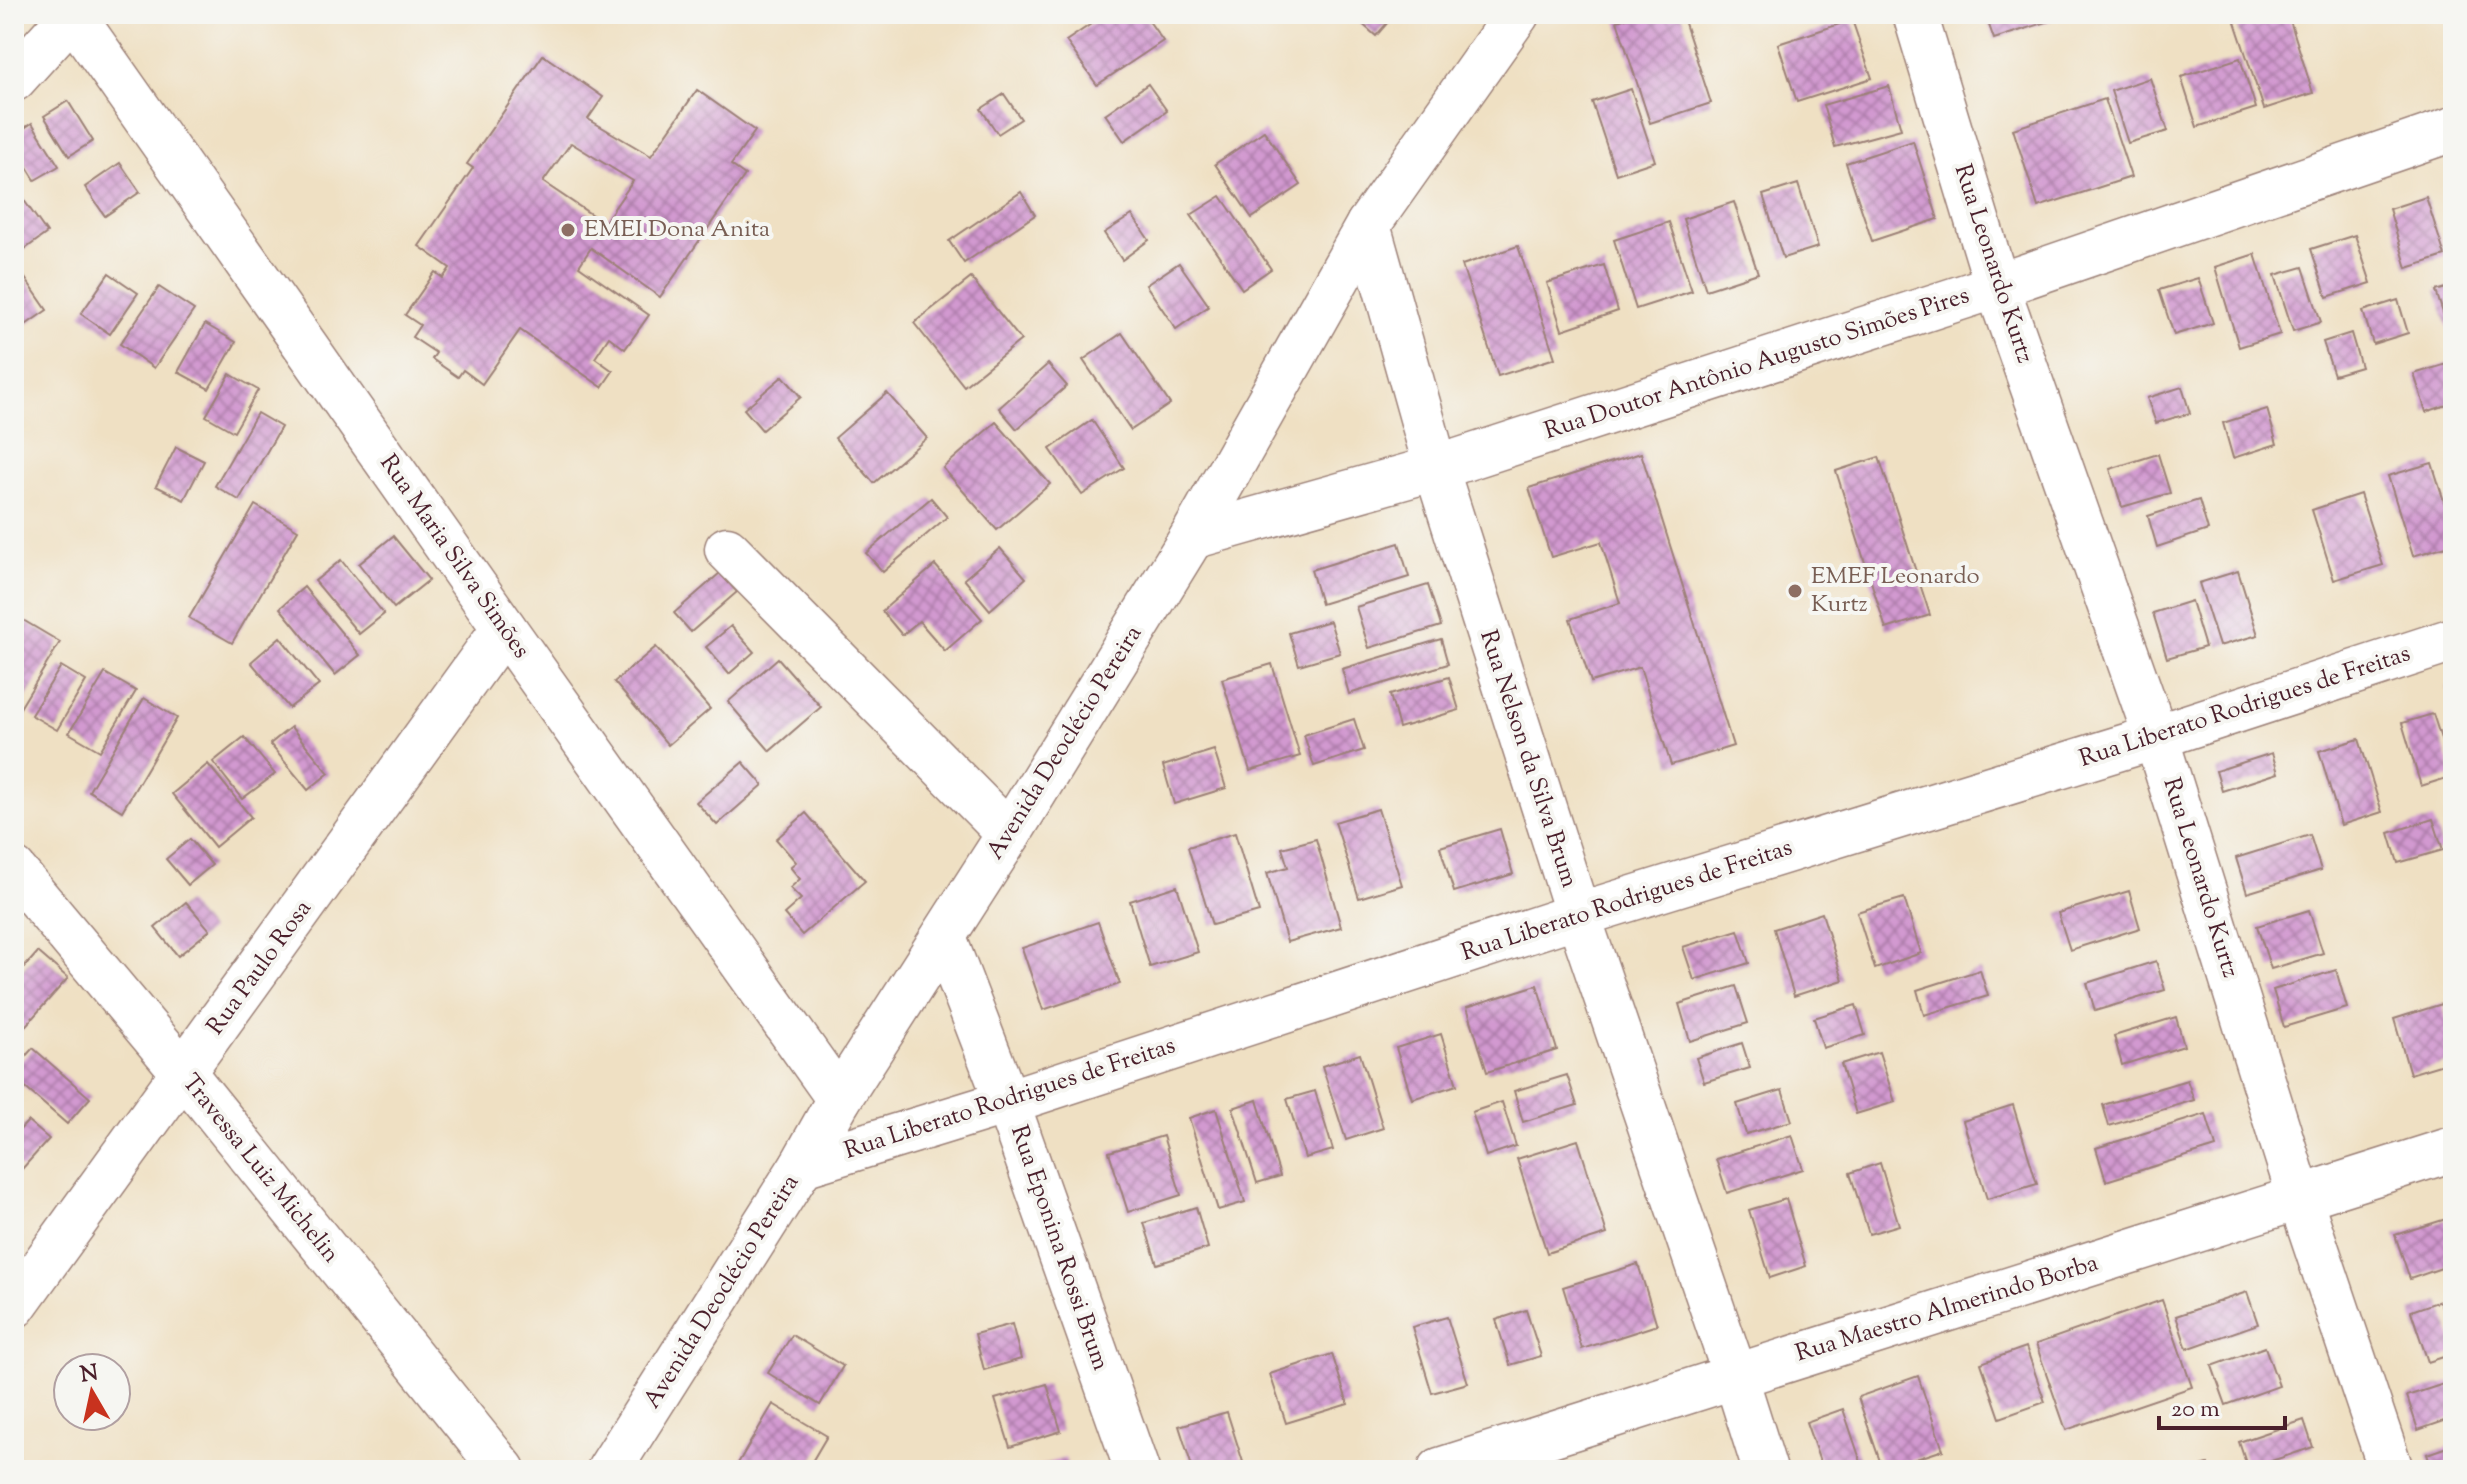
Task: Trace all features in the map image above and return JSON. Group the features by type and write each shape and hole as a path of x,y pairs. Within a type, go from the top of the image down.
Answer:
{"street":[{"path":"14,79 72,14"},
{"name":"Rua Maria Silva Simões","path":"72,14 839,1099"},
{"name":"Avenida Deoclécio Pereira","path":"609,1470 1192,537 1368,225 1517,14"},
{"name":"Rua Leonardo Kurtz","path":"1915,14 1997,286 2156,737 2300,1199 2391,1470"},
{"name":"Rua Doutor Antônio Augusto Simões Pires","path":"1192,537 1436,468 1997,286 2453,129"},
{"name":"Rua Nelson da Silva Brum","path":"1368,225 1436,468 1578,915 1765,1470"},
{"path":"727,549 1009,834"},
{"name":"Rua Paulo Rosa","path":"14,1306 504,628"},
{"name":"Rua Liberato Rodrigues de Freitas","path":"802,1165 1007,1102 1578,915 2156,737 2453,640"},
{"name":"Travessa Luiz Michelin","path":"14,870 184,1073 503,1470"},
{"name":"Rua Eponina Rossi Brum","path":"944,938 1007,1102 1137,1470"},
{"name":"Rua Maestro Almerindo Borba","path":"1440,1470 2453,1149"}],"building":[{"path":"1106,14 1144,14 1163,41 1097,85 1066,41"},
{"path":"1351,14 1395,14 1376,36"},
{"path":"1638,14 1682,14 1711,103 1650,123 1617,21"},
{"path":"1985,14 2068,14 2068,15 1994,39"},
{"path":"2259,14 2288,14 2313,93 2264,109 2235,22"},
{"path":"1852,20 1872,78 1797,102 1778,44"},
{"path":"543,55 603,97 588,119 651,156 697,90 755,131 731,165 745,175 660,297 591,248 579,266 649,315 625,349 609,337 595,358 613,371 602,387 520,330 482,384 463,370 458,377 432,359 436,353 412,337 420,325 405,315 435,272 443,278 450,268 419,246 473,168 467,164","holes":["571,143 633,181 604,223 543,182"]},
{"path":"2240,58 2256,108 2197,127 2181,77"},
{"path":"2150,78 2168,131 2128,143 2111,91"},
{"path":"1148,84 1167,111 1124,141 1105,114"},
{"path":"1889,86 1901,129 1835,147 1823,105"},
{"path":"1631,89 1655,161 1616,174 1592,102"},
{"path":"1004,94 1021,119 998,134 981,109"},
{"path":"2105,99 2131,177 2038,207 2013,129"},
{"path":"68,101 93,141 69,156 44,116"},
{"path":"32,123 59,166 35,180 14,146 14,135"},
{"path":"1264,131 1301,185 1252,218 1215,164"},
{"path":"1913,141 1938,219 1872,241 1846,163"},
{"path":"120,163 140,192 105,216 85,187"},
{"path":"1798,184 1818,247 1783,258 1763,195"},
{"path":"14,186 47,233 14,257"},
{"path":"1021,192 1035,215 964,263 949,241"},
{"path":"1221,196 1271,269 1242,289 1191,215"},
{"path":"2426,197 2445,256 2407,268 2389,209"},
{"path":"1734,202 1758,273 1706,290 1683,219"},
{"path":"1132,215 1149,240 1122,260 1104,233"},
{"path":"1669,222 1692,291 1636,309 1614,240"},
{"path":"2355,235 2371,283 2327,297 2311,249"},
{"path":"1518,246 1555,358 1498,376 1462,265"},
{"path":"2255,254 2280,334 2239,347 2215,267"},
{"path":"1179,263 1209,306 1176,329 1146,285"},
{"path":"1604,265 1618,311 1562,330 1547,283"},
{"path":"2303,267 2321,322 2293,331 2275,275"},
{"path":"109,273 138,293 110,334 81,314"},
{"path":"25,278 47,310 17,331 14,327 14,286"},
{"path":"971,278 1021,340 964,386 914,323"},
{"path":"2198,278 2213,323 2174,335 2159,290"},
{"path":"2453,286 2453,334 2450,335 2436,291"},
{"path":"159,287 194,310 154,368 120,344"},
{"path":"2398,300 2408,333 2373,344 2363,311"},
{"path":"205,324 236,342 209,389 178,372"},
{"path":"1122,333 1170,404 1131,430 1083,360"},
{"path":"2351,333 2361,367 2334,375 2323,342"},
{"path":"2453,362 2453,403 2426,412 2414,374"},
{"path":"1048,364 1067,386 1017,429 999,408"},
{"path":"230,374 258,390 234,432 206,416"},
{"path":"783,376 801,397 762,430 744,409"},
{"path":"2182,387 2190,413 2156,423 2147,398"},
{"path":"887,393 927,438 874,483 835,438"},
{"path":"2267,409 2277,444 2233,458 2223,423"},
{"path":"257,413 281,427 239,500 215,486"},
{"path":"1092,420 1124,468 1082,495 1050,449"},
{"path":"996,422 1050,484 997,530 943,468"},
{"path":"176,447 204,461 184,500 156,486"},
{"path":"1641,453 1733,746 1671,765 1640,667 1591,682 1570,619 1620,603 1601,542 1551,557 1529,488"},
{"path":"2158,454 2170,493 2122,507 2110,469"},
{"path":"1879,457 1930,615 1886,629 1836,471"},
{"path":"2432,463 2453,530 2453,544 2413,556 2388,476"},
{"path":"2360,494 2383,565 2334,580 2312,510"},
{"path":"931,498 947,517 883,572 866,553"},
{"path":"2199,500 2208,530 2157,547 2148,516"},
{"path":"255,505 298,530 232,643 189,618"},
{"path":"393,536 429,580 394,608 359,564"},
{"path":"1399,543 1409,577 1321,604 1311,570"},
{"path":"1000,548 1026,578 990,610 964,579"},
{"path":"341,560 384,614 359,634 315,581"},
{"path":"935,565 982,619 945,651 919,621 902,635 882,611"},
{"path":"2238,571 2258,635 2219,646 2199,583"},
{"path":"720,573 737,592 691,632 674,613"},
{"path":"1428,585 1441,626 1369,648 1356,607"},
{"path":"304,587 360,655 335,675 280,608"},
{"path":"2191,601 2205,647 2167,658 2153,613"},
{"path":"23,620 60,642 17,713 14,712 14,635"},
{"path":"1330,621 1340,653 1299,665 1289,633"},
{"path":"731,626 754,652 729,674 706,647"},
{"path":"280,637 319,685 289,708 251,662"},
{"path":"1441,639 1448,664 1349,694 1342,669"},
{"path":"656,647 710,709 668,745 614,682"},
{"path":"778,658 821,707 770,751 728,702"},
{"path":"1272,664 1300,756 1250,771 1222,679"},
{"path":"61,666 86,681 57,730 31,715"},
{"path":"105,673 136,691 100,751 69,733"},
{"path":"1449,677 1459,710 1399,728 1390,695"},
{"path":"2453,685 2453,705 2452,705 2447,687"},
{"path":"144,698 177,718 122,811 89,791"},
{"path":"2433,714 2453,776 2421,786 2402,723"},
{"path":"1354,719 1364,750 1314,766 1304,735"},
{"path":"291,727 329,773 308,790 270,744"},
{"path":"244,737 275,774 242,799 213,762"},
{"path":"2359,739 2382,812 2341,825 2319,751"},
{"path":"1214,750 1226,788 1174,804 1163,766"},
{"path":"2272,753 2278,773 2222,791 2216,771"},
{"path":"743,762 763,785 717,825 696,802"},
{"path":"208,764 251,817 215,847 172,794"},
{"path":"1378,809 1402,885 1359,898 1335,822"},
{"path":"806,813 865,881 802,935 784,914 801,899 790,888 800,879 790,867 796,862 776,839"},
{"path":"2433,819 2443,850 2398,863 2389,833"},
{"path":"1500,829 1513,874 1454,892 1440,847"},
{"path":"1235,833 1259,912 1212,925 1188,847"},
{"path":"2310,835 2321,870 2247,893 2236,858"},
{"path":"190,839 212,865 188,885 166,859"},
{"path":"1316,839 1341,927 1287,942 1267,873 1288,867 1282,848"},
{"path":"1177,886 1198,952 1150,967 1130,901"},
{"path":"2129,891 2140,928 2070,950 2058,913"},
{"path":"1904,898 1921,953 1875,969 1857,912"},
{"path":"186,902 210,930 178,956 155,928"},
{"path":"2309,910 2323,953 2271,969 2257,926"},
{"path":"1822,913 1843,980 1794,996 1774,929"},
{"path":"1098,922 1120,984 1043,1010 1022,948"},
{"path":"1738,930 1749,963 1694,980 1683,947"},
{"path":"38,952 68,978 20,1032 14,1027 14,979"},
{"path":"2156,961 2165,990 2095,1011 2087,983"},
{"path":"1980,970 1988,996 1924,1015 1917,990"},
{"path":"2336,970 2347,1008 2284,1027 2273,990"},
{"path":"1537,985 1557,1050 1487,1072 1467,1007"},
{"path":"1736,986 1748,1023 1690,1041 1679,1004"},
{"path":"2442,1004 2453,1039 2453,1061 2410,1074 2394,1019"},
{"path":"1856,1005 1865,1035 1823,1048 1814,1018"},
{"path":"2176,1017 2184,1046 2122,1065 2114,1036"},
{"path":"1441,1034 1457,1085 1412,1099 1396,1048"},
{"path":"1742,1043 1750,1068 1704,1082 1696,1058"},
{"path":"33,1048 90,1098 67,1124 14,1078 14,1069"},
{"path":"1879,1052 1895,1102 1856,1114 1841,1064"},
{"path":"1360,1054 1383,1128 1346,1140 1322,1066"},
{"path":"1567,1075 1577,1105 1523,1122 1514,1091"},
{"path":"2187,1080 2194,1100 2109,1126 2103,1105"},
{"path":"1782,1090 1792,1121 1746,1134 1737,1104"},
{"path":"1315,1091 1333,1150 1305,1158 1287,1099"},
{"path":"1257,1100 1280,1176 1257,1183 1233,1108"},
{"path":"1502,1102 1516,1146 1486,1156 1472,1112"},
{"path":"2013,1105 2037,1184 1987,1199 1963,1121"},
{"path":"1216,1109 1245,1202 1218,1210 1189,1118"},
{"path":"2206,1114 2216,1147 2106,1181 2096,1148"},
{"path":"28,1121 49,1139 22,1169 14,1161 14,1136"},
{"path":"1792,1135 1803,1169 1727,1193 1716,1159"},
{"path":"1163,1136 1181,1195 1128,1212 1109,1152"},
{"path":"1578,1140 1607,1234 1547,1253 1517,1159"},
{"path":"1880,1163 1899,1225 1869,1234 1850,1173"},
{"path":"1786,1199 1806,1266 1770,1278 1749,1210"},
{"path":"1196,1207 1208,1248 1157,1264 1144,1223"},
{"path":"2446,1219 2453,1241 2453,1264 2410,1279 2395,1235"},
{"path":"1638,1264 1657,1325 1582,1349 1563,1287"},
{"path":"2247,1292 2258,1324 2187,1349 2176,1316"},
{"path":"2162,1300 2192,1387 2066,1430 2036,1344"},
{"path":"2440,1301 2453,1340 2453,1354 2428,1362 2411,1311"},
{"path":"1526,1310 1541,1356 1510,1365 1496,1320"},
{"path":"1447,1317 1468,1383 1432,1393 1412,1327"},
{"path":"1012,1324 1021,1359 984,1370 975,1334"},
{"path":"792,1335 843,1366 820,1405 768,1373"},
{"path":"2026,1347 2045,1402 2000,1418 1981,1363"},
{"path":"2265,1347 2279,1386 2226,1405 2212,1366"},
{"path":"1332,1354 1348,1404 1286,1423 1270,1374"},
{"path":"1918,1376 1943,1450 1883,1470 1858,1397"},
{"path":"2453,1381 2453,1418 2418,1430 2407,1396"},
{"path":"1047,1384 1061,1431 1010,1447 995,1399"},
{"path":"773,1404 827,1436 807,1470 734,1470"},
{"path":"1843,1409 1863,1468 1823,1470 1806,1422"},
{"path":"1227,1412 1243,1462 1217,1470 1193,1470 1179,1426"},
{"path":"2304,1420 2313,1447 2248,1469 2239,1442"},
{"path":"2453,1445 2453,1470 2432,1470 2427,1454"},
{"path":"1065,1458 1069,1470 1028,1470 1028,1469"},
{"path":"1681,1462 1684,1470 1659,1470 1659,1469"},
{"path":"2208,1464 2210,1470 2191,1470 2191,1469"}],"place":[{"name":"EMEI Dona Anita","path":"568,230"},
{"name":"EMEF Leonardo Kurtz","path":"1795,591"}]}
